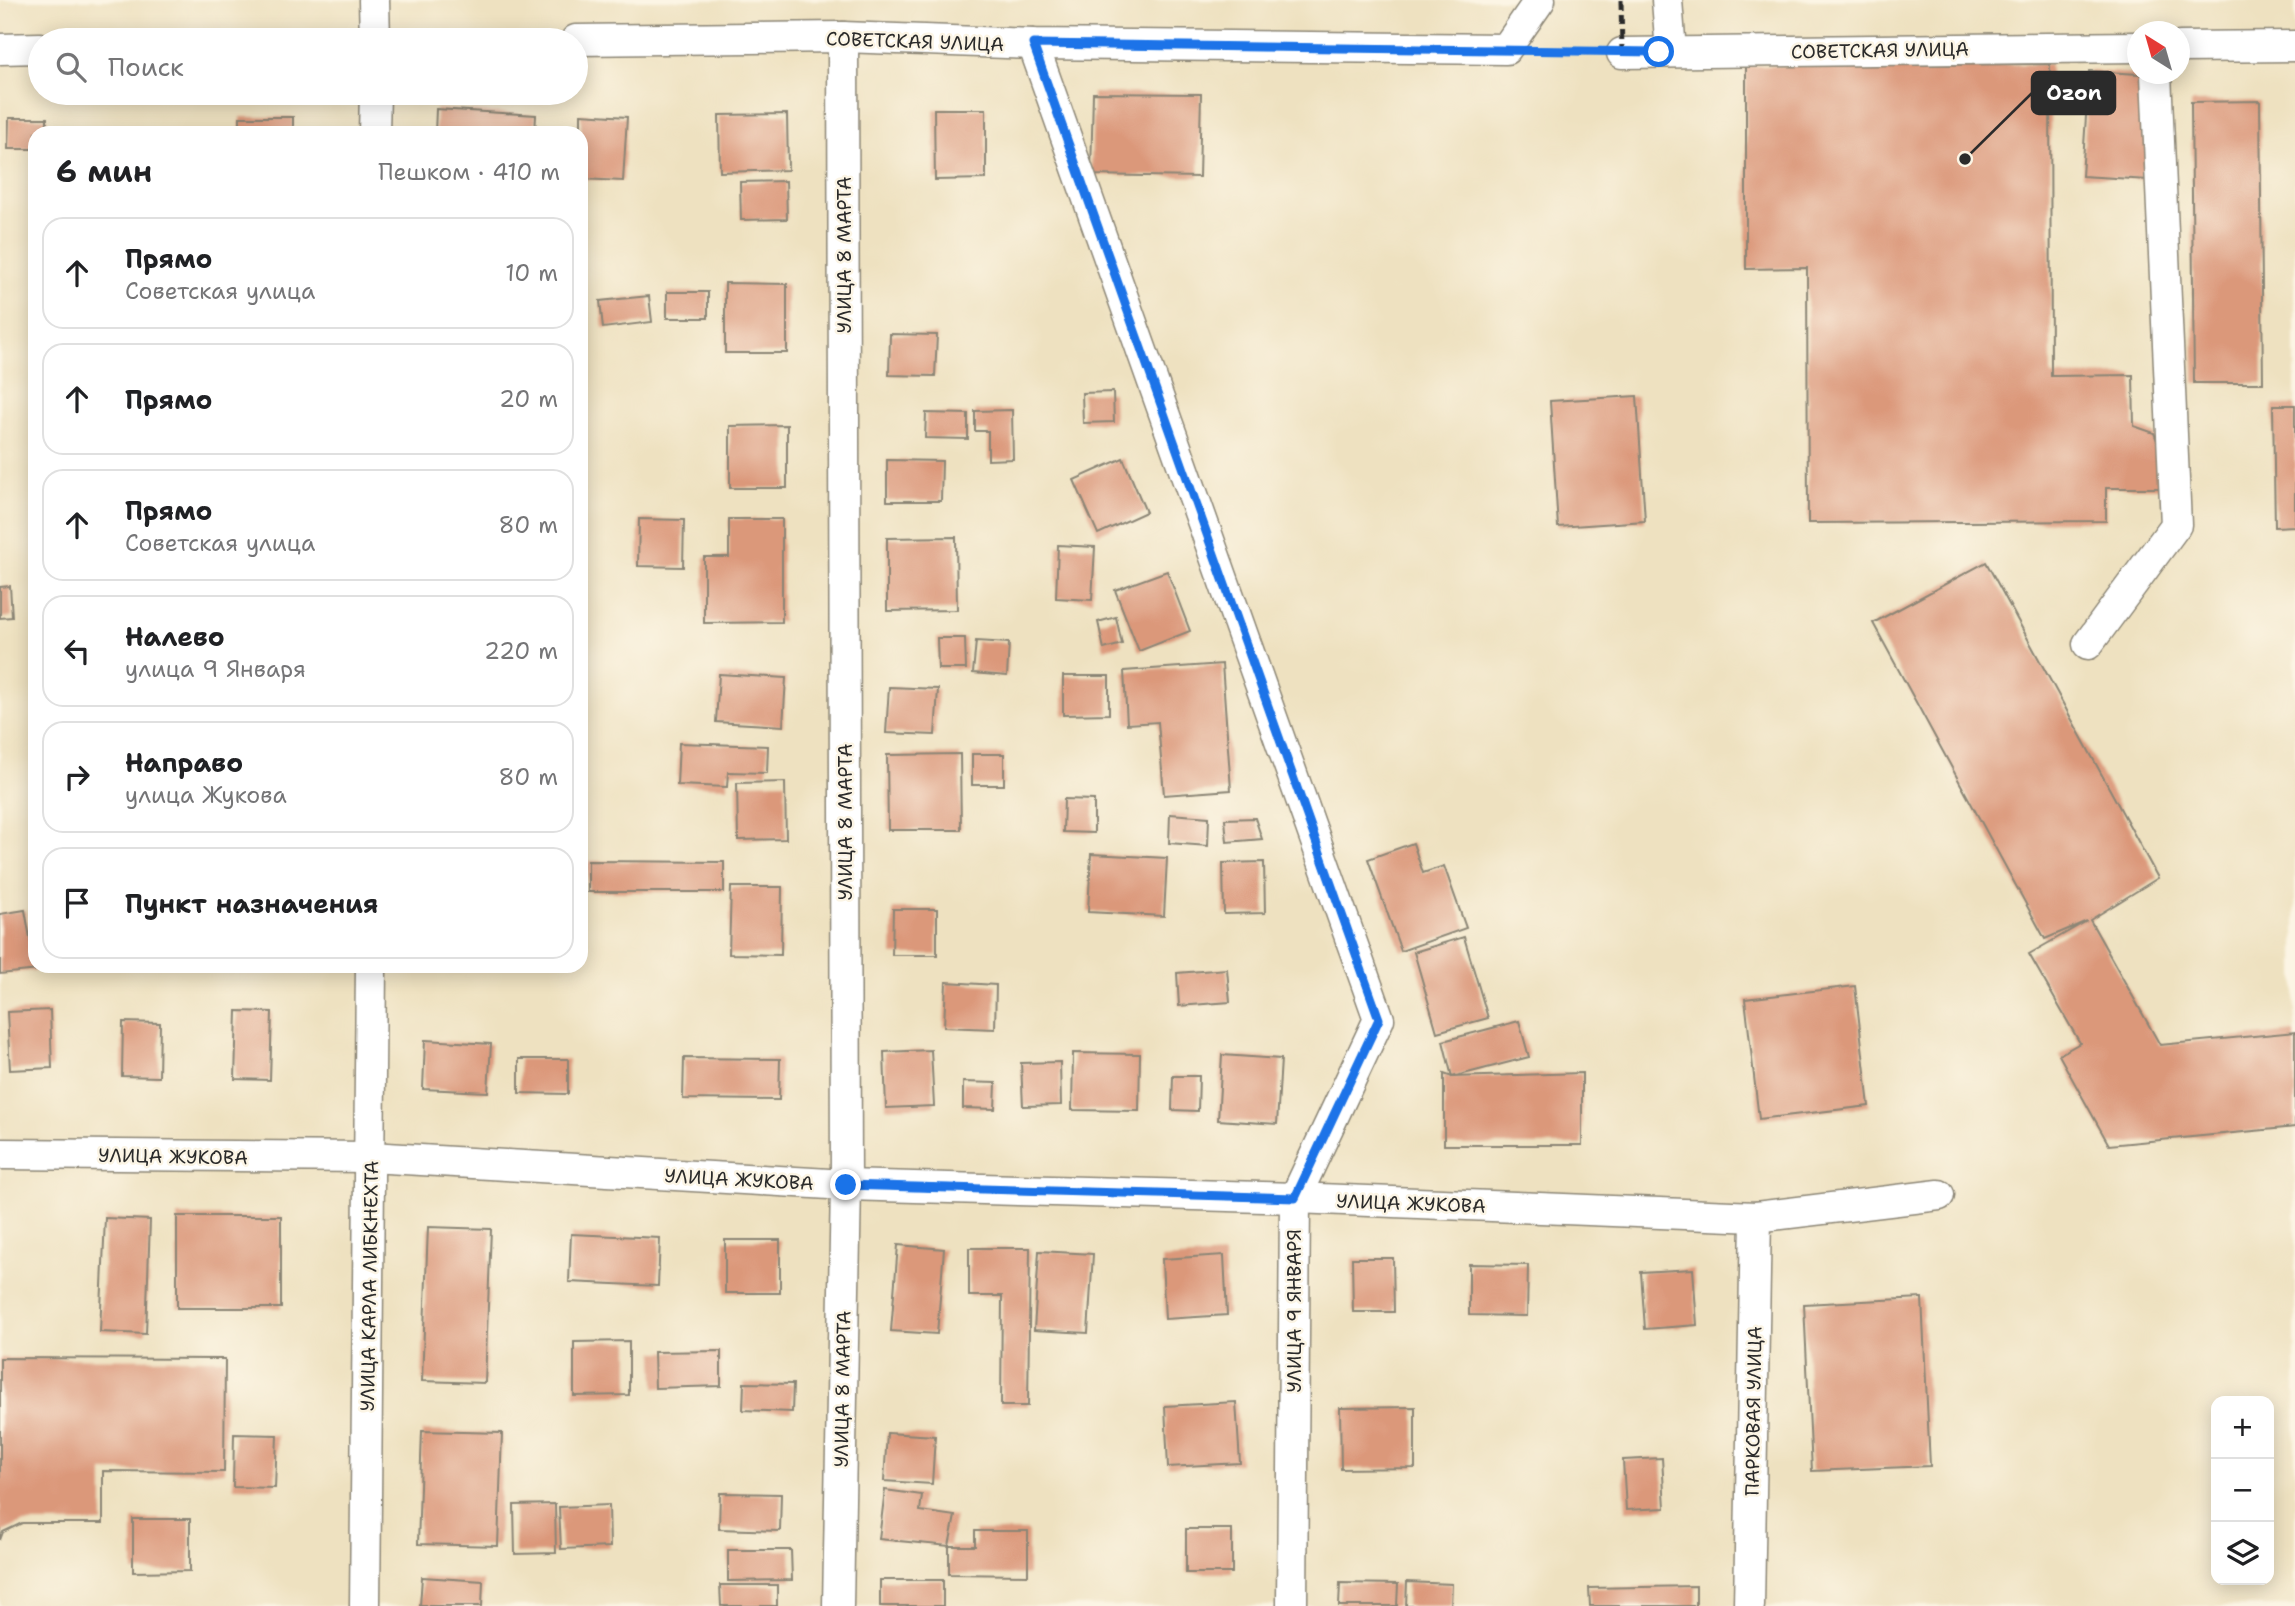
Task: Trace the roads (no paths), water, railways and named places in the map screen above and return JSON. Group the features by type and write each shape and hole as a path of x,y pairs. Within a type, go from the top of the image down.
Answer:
{"street":[{"path":"374,0 375,28"},
{"name":"СОВЕТСКАЯ УЛИЦА","path":"588,40 843,37 1033,44 1506,49 1539,0"},
{"path":"1667,0 1671,52"},
{"name":"УЛИЦА 8 МАРТА","path":"838,1606 846,1185 843,37"},
{"name":"УЛИЦА 9 ЯНВАРЯ","path":"1033,44 1379,1019 1295,1198 1292,1606"},
{"path":"2190,47 2295,46"},
{"name":"СОВЕТСКАЯ УЛИЦА","path":"1622,53 2127,47"},
{"path":"0,48 28,48"},
{"path":"2088,644 2176,525 2156,84"},
{"path":"374,126 375,105"},
{"name":"УЛИЦА КАРЛА ЛИБКНЕХТА","path":"365,1606 371,973"},
{"name":"УЛИЦА ЖУКОВА","path":"0,1154 370,1157 846,1185 1295,1198 1756,1217 1939,1195"},
{"name":"ПАРКОВАЯ УЛИЦА","path":"1749,1606 1756,1217"}],"railway":[{"path":"1621,0 1622,53"}],"place":[{"name":"Ozon","path":"1965,159"}]}
